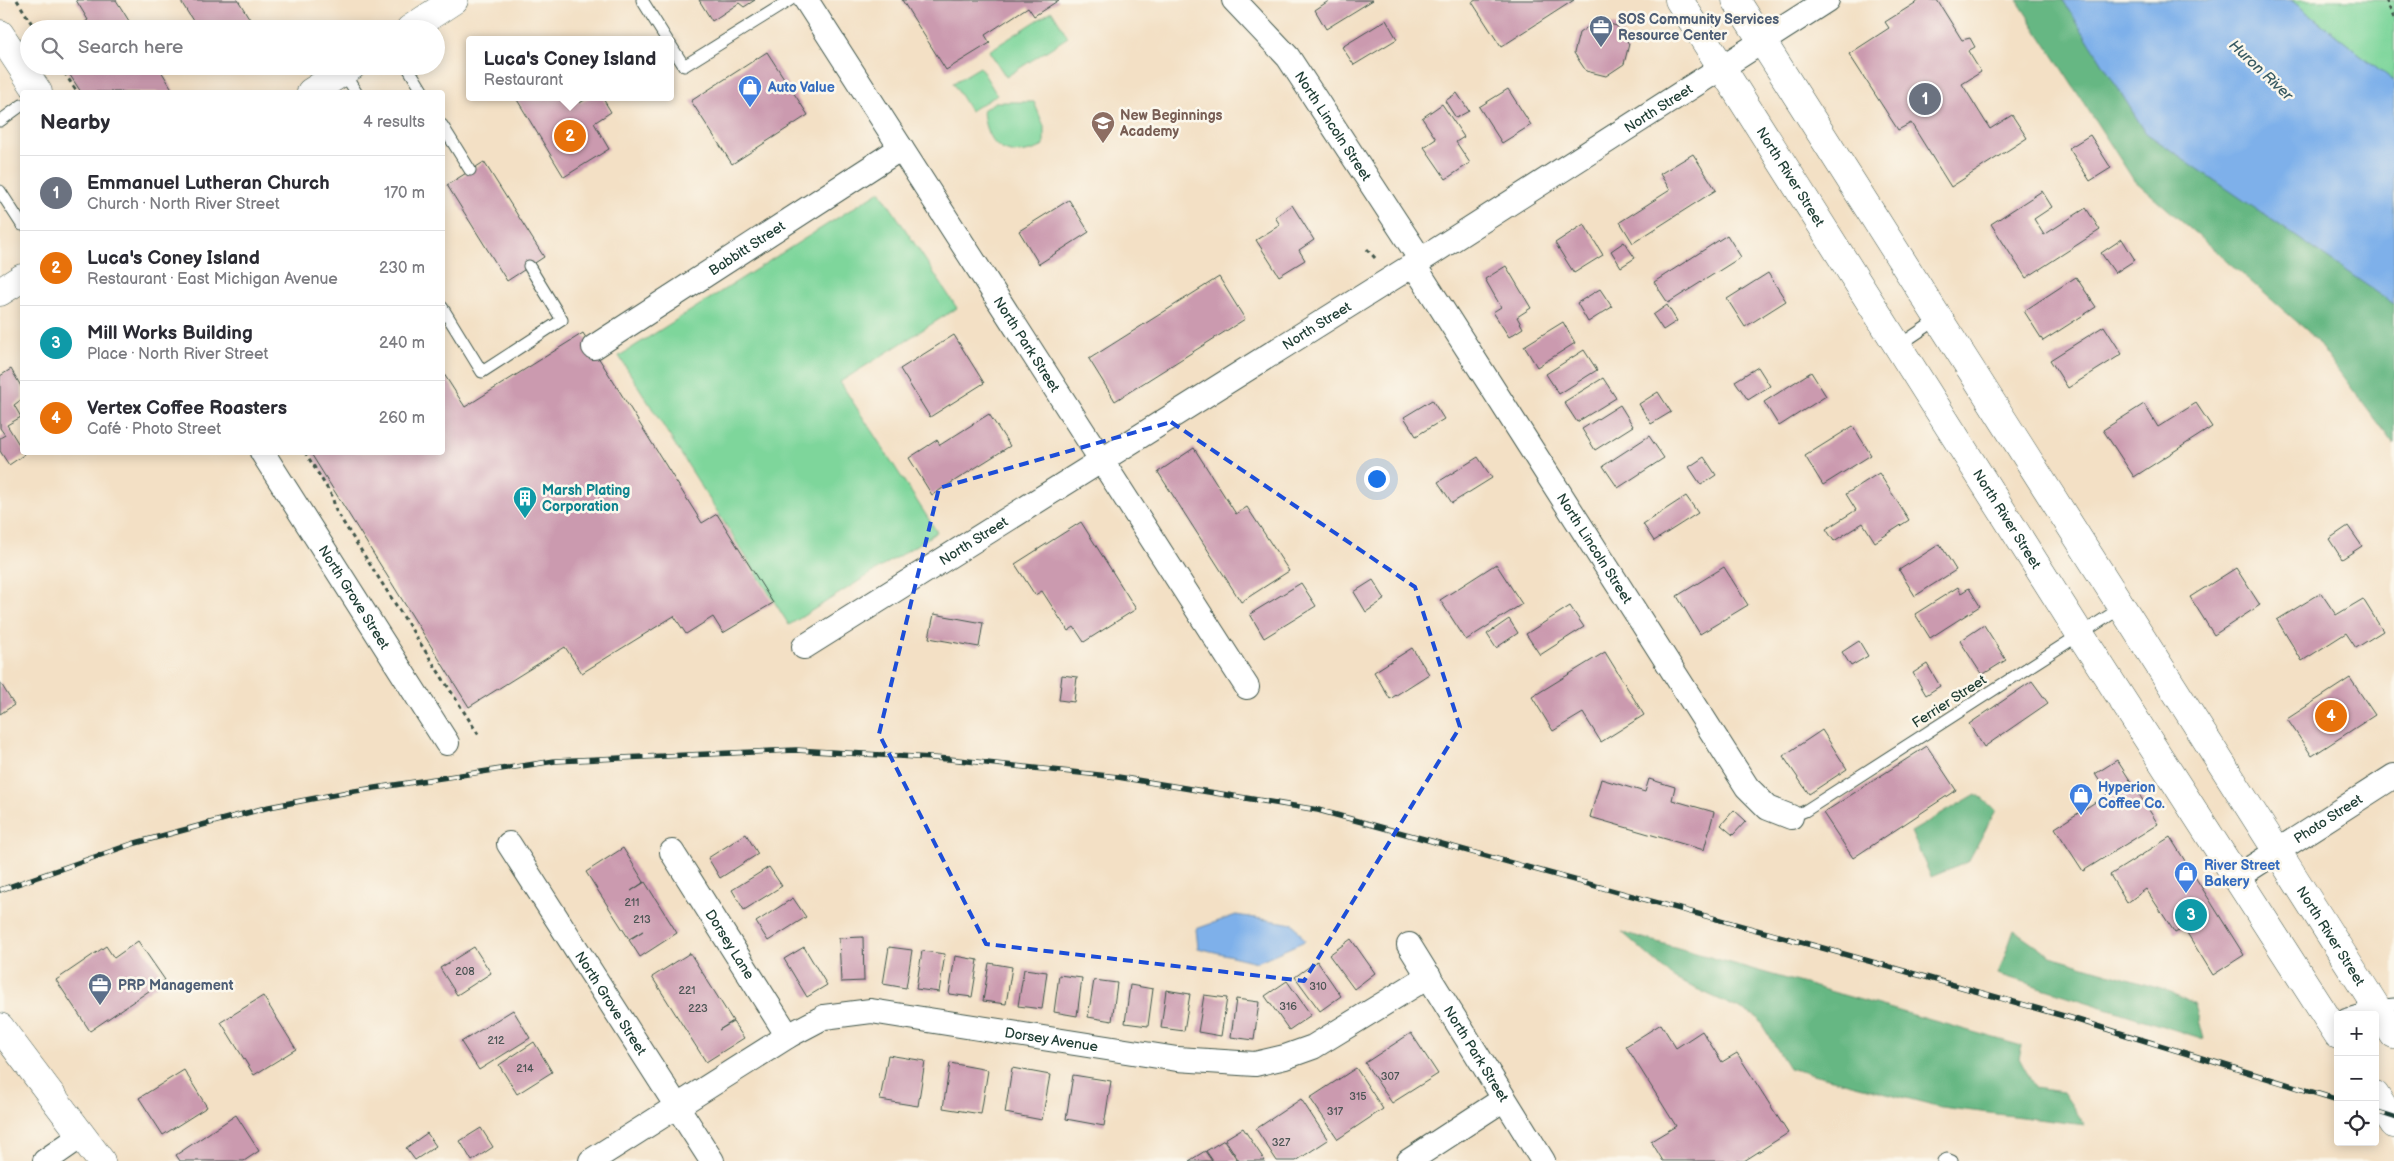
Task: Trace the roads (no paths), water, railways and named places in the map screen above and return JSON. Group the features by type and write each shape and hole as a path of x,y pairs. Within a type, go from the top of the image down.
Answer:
{"street":[{"path":"424,20 454,0"},
{"name":"North Park Street","path":"806,0 1248,687"},
{"name":"North Lincoln Street","path":"1234,0 1288,58 1747,787 1768,808 1791,817"},
{"name":"North River Street","path":"1678,0 1722,66 2080,634 2237,877 2334,1018"},
{"name":"North River Street","path":"1736,0 2121,608 2278,851 2385,1004 2394,1035"},
{"name":"North Street","path":"804,647 1417,263 1827,0"},
{"path":"0,34 20,65"},
{"path":"27,75 37,90"},
{"path":"316,90 350,77"},
{"name":"Babbitt Street","path":"594,347 900,148"},
{"path":"0,292 20,279"},
{"name":"North Grove Street","path":"264,455 447,743"},
{"name":"Photo Street","path":"2237,877 2394,776"},
{"name":"North Grove Street","path":"509,844 712,1161"},
{"name":"Dorsey Lane","path":"672,852 788,1036"},
{"name":"North Park Street","path":"1409,945 1543,1161"},
{"name":"Dorsey Avenue","path":"591,1161 788,1036 824,1017 871,1011 1177,1058 1255,1064 1285,1057 1312,1047 1429,976"},
{"path":"0,1027 100,1161"},
{"path":"1409,1161 1504,1100"},
{"path":"2378,1101 2394,1124"},
{"path":"44,1161 81,1136"}],"lane":[{"path":"642,0 664,36"},
{"path":"674,50 684,66 790,0"},
{"path":"413,75 422,90"},
{"path":"0,121 20,107"},
{"path":"445,130 470,170"},
{"path":"0,191 20,222"},
{"path":"445,312 482,372 562,320 529,266"},
{"path":"1898,346 1938,319"},
{"name":"Ferrier Street","path":"1791,817 1813,806 2121,608"},
{"path":"2366,1011 2385,1004"},
{"path":"1943,1161 1947,1159 1952,1161"}],"water":[{"name":"Huron River","path":"2063,0 2291,0 2394,81 2394,304 2146,133"},
{"path":"1236,915 1294,924 1305,941 1257,962 1198,948 1196,929"}],"railway":[{"path":"0,890 132,844 269,807 348,792 555,761 796,750 949,759 1118,777 1318,810 2071,1018 2334,1099"},
{"path":"2379,1112 2394,1117"}],"place":[{"name":"SOS Community Services Resource Center","path":"1601,48"},
{"name":"Emmanuel Lutheran Church","path":"1925,99"},
{"name":"Auto Value","path":"750,108"},
{"name":"Luca's Coney Island","path":"570,136"},
{"name":"New Beginnings Academy","path":"1103,144"},
{"name":"Marsh Plating Corporation","path":"525,519"},
{"name":"Vertex Coffee Roasters","path":"2331,716"},
{"name":"Hyperion Coffee Co.","path":"2081,816"},
{"name":"River Street Bakery","path":"2186,894"},
{"name":"Mill Works Building","path":"2191,915"},
{"name":"PRP Management","path":"100,1006"}]}
